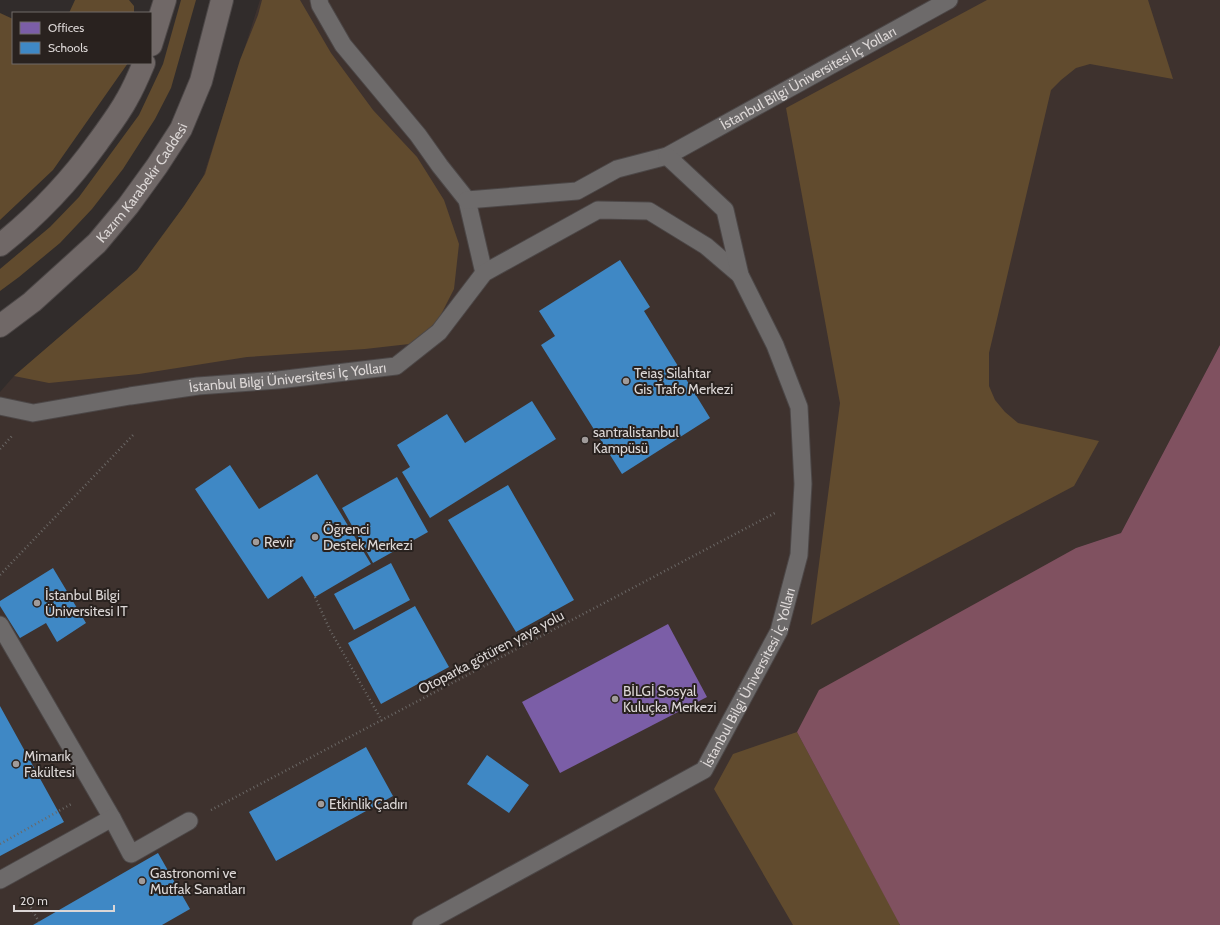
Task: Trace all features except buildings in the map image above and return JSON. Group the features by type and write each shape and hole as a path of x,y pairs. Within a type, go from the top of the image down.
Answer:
{"main road":[{"path":"152,42 165,0"},
{"name":"Kazım Karabekir Caddesi","path":"0,326 38,296 97,243 128,206 157,166 181,129 201,81 222,0"},
{"path":"0,245 41,209 73,175 108,129 127,99 144,64"}],"lane":[{"path":"319,0 320,5 343,45 418,134 466,200 484,273"},
{"name":"İstanbul Bilgi Üniversitesi İç Yolları","path":"466,200 577,191 617,168 667,156 949,0"},
{"name":"İstanbul Bilgi Üniversitesi İç Yolları","path":"421,925 704,770 779,631 799,555 803,484 799,407 775,345 740,275 725,210 667,156"},
{"name":"İstanbul Bilgi Üniversitesi İç Yolları","path":"0,406 33,414 130,396 198,386 278,380 396,366 439,332 484,273 598,210 649,211 706,246 740,275"},
{"path":"0,625 132,854 189,821"},
{"path":"0,880 112,818"}],"path":[{"path":"0,575 135,433"},
{"name":"Otoparka götüren yaya yolu","path":"189,821 382,721 802,499"},
{"path":"315,597 330,630 382,721"},
{"path":"0,844 70,805"}],"shaded area":[{"path":"75,0 129,0 134,6 134,12 69,12"},
{"path":"181,0 196,0 171,88 155,119 123,169 92,209 60,243 0,291 0,269 50,227 79,197 139,115 163,64"},
{"name":"santralistanbul Kampüsü","path":"260,0 1220,0 1220,345 1121,533 1076,548 798,732 900,925 0,925 0,392 14,376 143,265 202,180"},
{"path":"262,0 300,0 331,53 373,110 417,157 444,200 459,244 454,289 427,342 365,349 247,357 139,374 49,383 14,376 137,270 184,206 205,174 240,60 258,15"},
{"path":"987,0 1148,0 1173,79 1090,64 1076,68 1051,90 989,353 989,386 995,400 1005,412 1018,423 1099,441 1074,486 811,625 840,403 786,108"},
{"path":"0,13 12,19 12,64 127,64 53,170 0,220"},
{"path":"1220,345 1220,925 900,925 797,732 819,690 1076,548 1121,533"},
{"path":"797,732 900,924 899,925 793,925 714,789 733,754"}],"place":[{"name":"Teiaş Silahtar Gis Trafo Merkezi","path":"626,381"},
{"name":"santralistanbul Kampüsü","path":"585,440"},
{"name":"Öğrenci Destek Merkezi","path":"315,537"},
{"name":"Revir","path":"256,542"},
{"name":"İstanbul Bilgi Üniversitesi IT","path":"37,603"},
{"name":"BİLGİ Sosyal Kuluçka Merkezi","path":"615,699"},
{"name":"Mimarık Fakültesi","path":"16,764"},
{"name":"Etkinlik Çadırı","path":"321,804"},
{"name":"Gastronomi ve Mutfak Sanatları","path":"142,881"}]}
